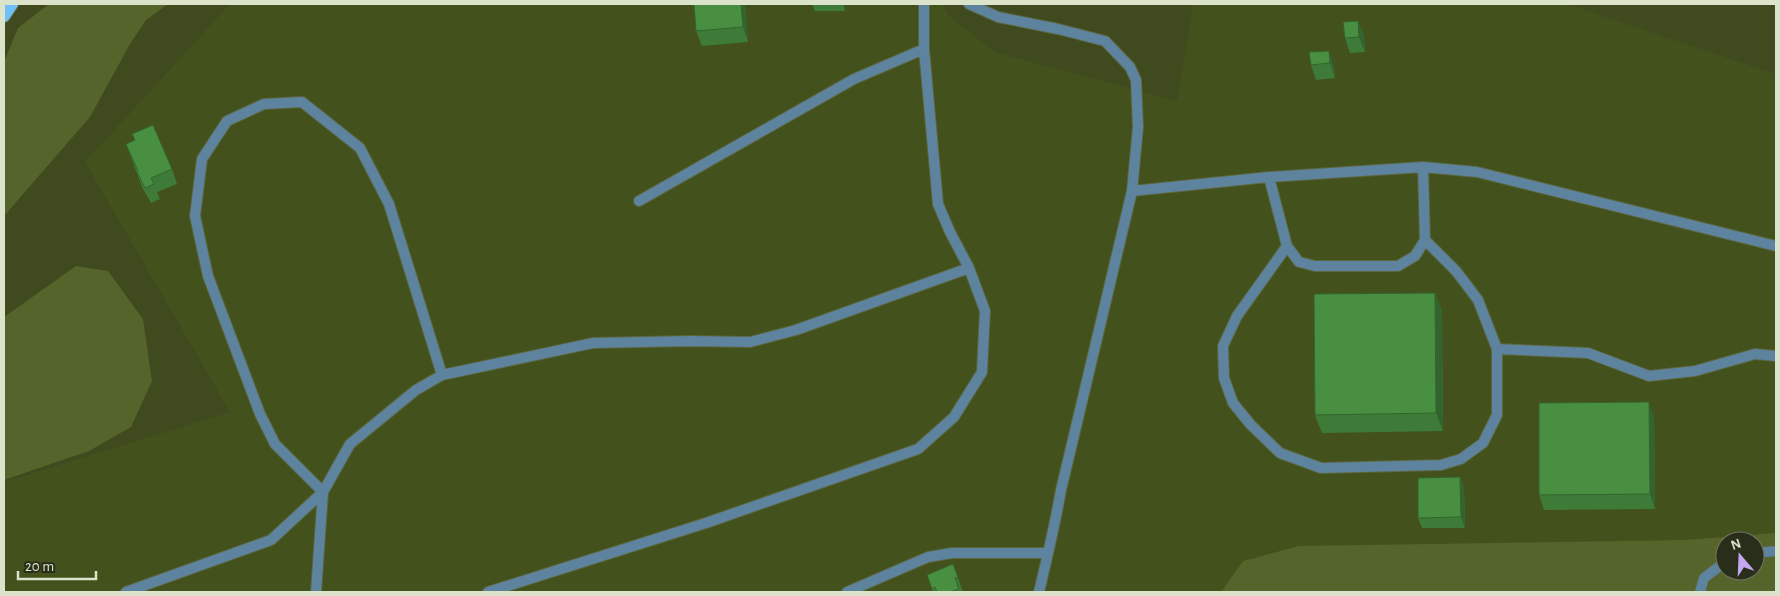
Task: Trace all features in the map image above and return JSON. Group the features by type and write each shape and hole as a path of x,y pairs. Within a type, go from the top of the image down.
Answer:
{"main road":[{"path":"4,16 12,4"}],"lane":[{"path":"488,592 706,523 918,449 954,417 982,372 985,311 969,268 938,204 924,49 924,4"},
{"path":"969,4 998,17 1105,41 1130,67 1136,80 1138,127 1132,191 1039,592"},
{"path":"639,202 854,79 924,49"},
{"path":"316,592 323,492 275,444 260,414 208,276 194,216 202,159 226,121 264,104 302,102 360,148 389,204 442,375"},
{"path":"1132,191 1269,177 1424,167 1476,172 1776,246"},
{"path":"1269,177 1287,246 1299,262 1315,266 1398,266 1415,256 1425,240 1424,167"},
{"path":"1287,246 1237,316 1224,346 1224,378 1234,402 1251,425 1280,453 1321,468 1441,465 1461,459 1482,442 1497,415 1497,350 1478,300 1456,271 1425,240"},
{"path":"126,592 271,540 323,492 350,444 416,390 442,375 593,343 750,342 796,330 969,268"},
{"path":"1497,350 1588,352 1649,376 1695,371 1755,354 1776,356"},
{"path":"848,592 864,588 928,557 952,553 1048,553"},
{"path":"1700,592 1704,578 1715,570"}],"shaded area":[{"path":"49,4 168,4 146,20 130,44 90,117 4,216 4,62 18,28"},
{"path":"230,4 943,4 947,14 995,52 1177,101 1193,4 1567,4 1776,74 1776,592 4,592 4,482 230,412 85,162"},
{"path":"76,266 108,271 143,319 152,381 131,427 89,451 4,480 4,317"},
{"path":"1776,533 1776,592 1221,592 1243,561 1299,546 1686,540 1715,538 1715,581 1765,581 1765,534"}],"building":[{"path":"694,4 741,4 743,27 696,31"},
{"path":"1358,21 1359,37 1345,38 1343,22"},
{"path":"1329,51 1330,63 1311,65 1309,52"},
{"path":"153,125 172,169 151,178 154,184 145,188 126,144 135,140 132,134"},
{"path":"1435,293 1436,413 1315,415 1314,294"},
{"path":"1649,402 1650,494 1539,495 1539,403"},
{"path":"1460,477 1461,517 1418,518 1418,478"},
{"path":"953,564 958,577 955,578 959,589 950,592 937,592 935,587 932,589 927,575"}]}
